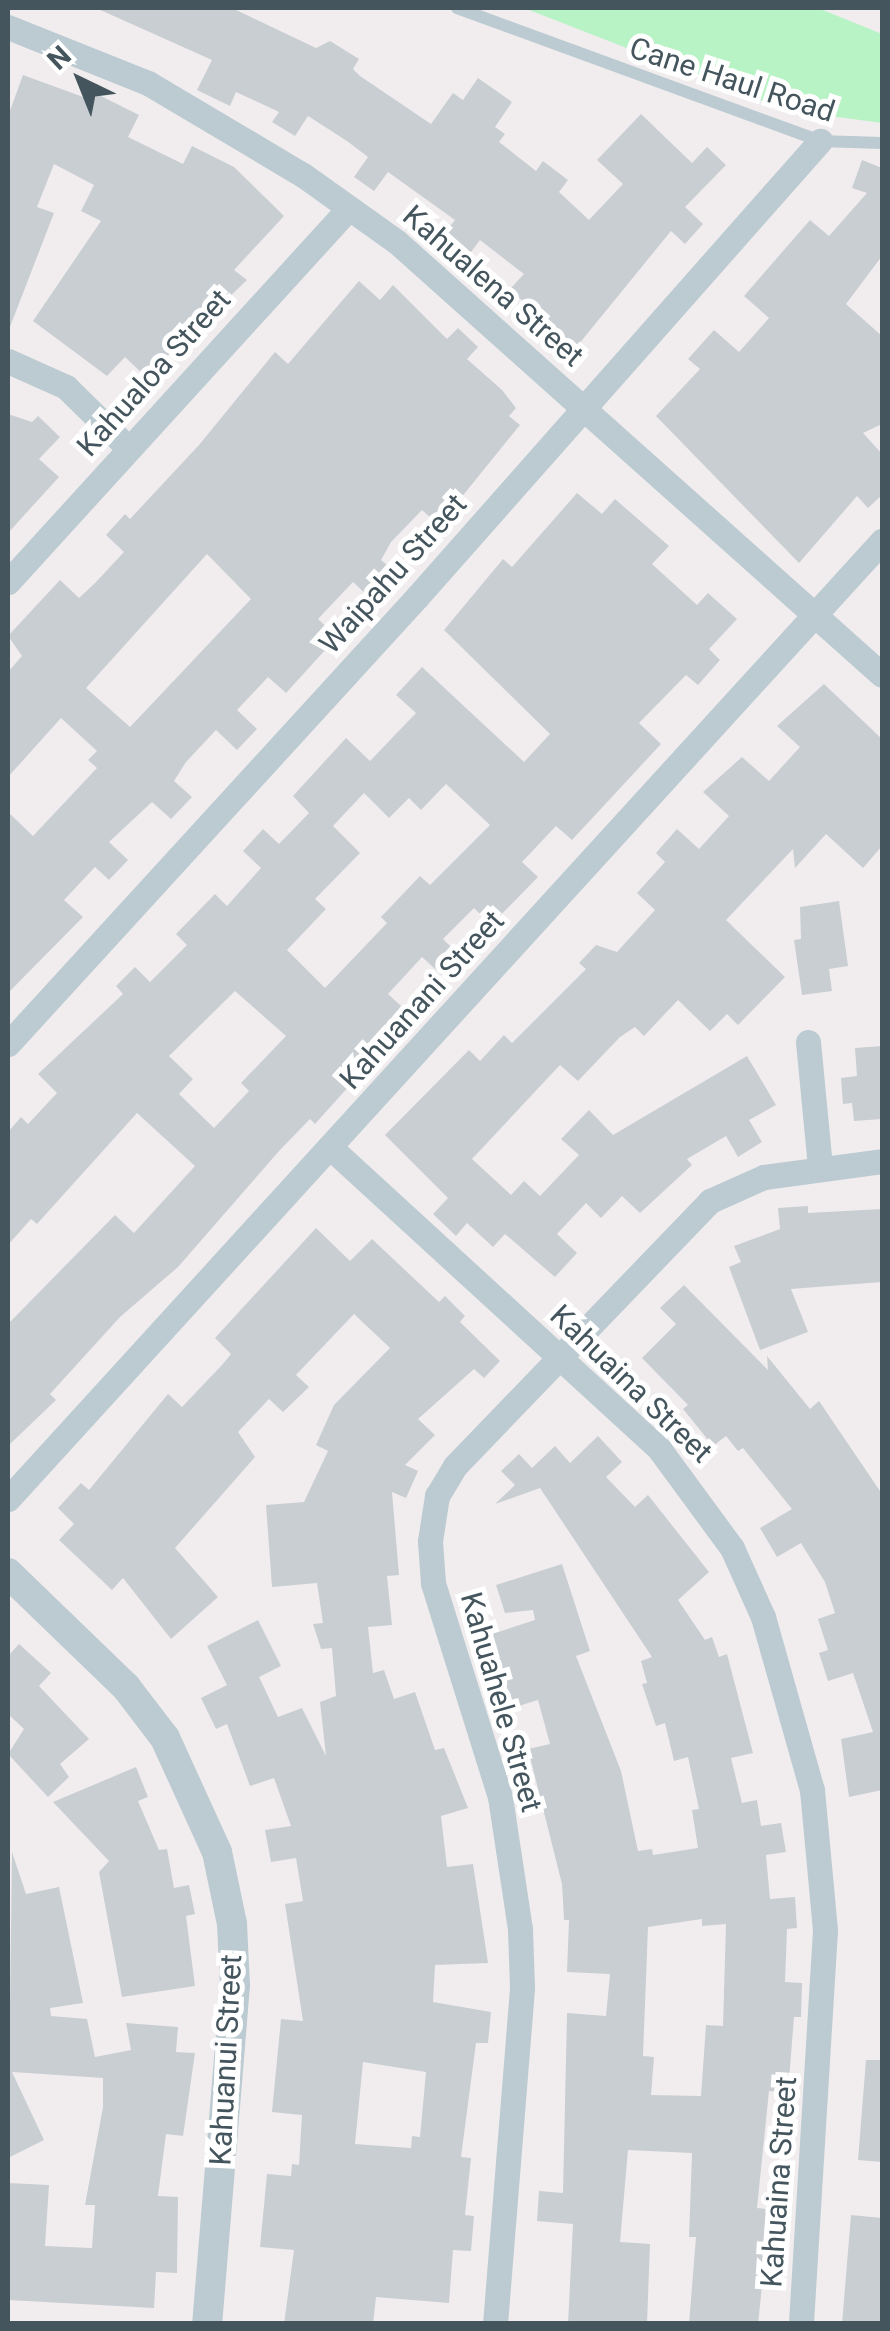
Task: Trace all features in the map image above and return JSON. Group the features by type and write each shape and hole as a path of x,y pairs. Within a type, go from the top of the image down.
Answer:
{"street":[{"name":"Kahualena Street","path":"8,27 148,83 349,208 452,288 882,675"},
{"name":"Waipahu Street","path":"8,1044 584,409 820,141"},
{"name":"Kahualoa Street","path":"8,582 349,208"},
{"path":"8,361 66,387 129,450"},
{"name":"Kahuanani Street","path":"8,1499 882,541"},
{"path":"808,1042 820,1166"},
{"name":"Kahuaina Street","path":"332,1148 560,1359 697,1493 732,1548 791,1701 812,1790 825,1930 800,2324"},
{"name":"Kahuahele Street","path":"495,2324 522,1988 520,1929 500,1798 448,1644 430,1541 438,1496 456,1466 710,1201 764,1178 820,1166 882,1161"},
{"name":"Kahuanui Street","path":"8,1572 126,1687 165,1738 217,1852 232,1924 234,1985 207,2324"}],"lane":[{"name":"Cane Haul Road","path":"457,8 820,141 882,143"}],"green space":[{"path":"524,8 818,8 882,34 882,123 786,110"}],"building":[{"path":"96,8 232,8 316,48 330,41 359,59 353,69 360,76 431,124 453,93 463,100 478,78 512,102 495,127 505,134 499,142 536,171 543,161 568,180 559,192 589,220 623,184 597,160 641,114 692,163 707,147 726,165 685,207 703,224 685,244 671,231 574,350 510,289 524,274 480,240 468,256 442,236 455,220 388,172 374,191 354,177 368,157 347,141 308,116 295,136 272,122 279,112 236,92 230,106 197,90 212,60"},
{"path":"23,75 94,101 97,94 139,115 128,137 183,164 192,146 234,167 284,216 234,270 247,280 146,377 125,357 107,376 33,321 101,221 81,211 94,185 54,164 37,207 54,213 8,332 8,116"},
{"path":"862,160 882,168 882,256 846,304 882,336 882,424 863,433 882,454 882,495 868,508 857,496 799,563 656,416 700,369 688,359 714,330 739,352 769,318 744,296 810,220 829,236 867,193 852,188"},
{"path":"359,281 380,300 393,285 447,339 458,328 478,347 467,359 502,390 516,408 509,416 520,425 439,525 422,510 391,542 381,560 392,569 368,596 353,582 318,619 337,637 286,693 268,677 237,710 257,729 237,750 216,730 186,762 174,781 192,797 171,819 152,802 109,842 128,860 109,880 95,867 64,900 83,917 8,993 8,812 33,836 97,768 88,760 97,751 61,718 8,777 8,672 22,656 8,636 60,580 79,598 95,583 124,552 106,535 125,514 130,519 199,445 275,352 288,364","holes":["207,554 251,599 130,727 86,688"]},
{"path":"8,414 32,422 38,416 60,437 39,459 59,477 8,533"},
{"path":"577,493 602,514 615,499 669,546 652,564 697,605 708,593 737,619 709,649 720,660 698,685 686,675 639,723 661,744 572,840 556,826 522,862 538,877 491,925 474,908 443,939 463,959 445,978 422,957 388,994 412,1016 315,1124 310,1119 279,1151 178,1267 120,1317 50,1394 56,1400 8,1446 8,1324 115,1215 134,1233 195,1166 137,1113 37,1224 31,1219 8,1245 8,1132 21,1117 28,1124 57,1093 38,1074 123,994 116,986 135,967 150,982 187,945 176,934 215,894 227,906 261,868 243,851 263,829 279,844 309,813 293,796 346,738 370,761 416,713 396,695 422,667 524,762 550,734 444,630 503,559 512,567","holes":["446,784 490,825 430,885 420,876 381,917 387,923 325,988 287,950 326,909 315,899 360,853 333,826 364,793 389,818 409,798 421,810","235,991 286,1036 241,1083 249,1091 214,1128 179,1094 193,1079 169,1056"]},
{"path":"824,684 882,739 882,846 863,868 826,834 795,868 793,849 726,920 785,977 738,1025 727,1014 710,1031 678,1000 644,1036 635,1027 620,1037 578,1081 560,1065 472,1159 511,1195 524,1181 540,1196 579,1155 561,1139 589,1110 613,1135 747,1056 776,1105 749,1120 762,1142 738,1157 726,1136 687,1159 692,1165 640,1213 622,1196 601,1218 586,1203 557,1234 577,1253 555,1277 505,1234 493,1247 467,1223 456,1236 433,1214 448,1198 385,1135 469,1050 480,1061 504,1035 512,1043 586,969 579,963 596,945 617,952 655,910 637,893 665,862 656,853 677,829 699,849 729,816 703,792 742,757 769,781 800,747 777,726"},
{"path":"839,901 848,966 829,969 832,991 802,995 794,940 801,939 800,907"},
{"path":"882,1046 882,1119 854,1121 852,1103 843,1104 841,1078 857,1076 855,1048"},
{"path":"808,1206 808,1213 882,1209 882,1282 791,1289 808,1332 760,1350 729,1267 741,1262 734,1246 780,1229 778,1208"},
{"path":"316,1228 350,1261 372,1239 439,1302 445,1296 465,1316 460,1322 500,1361 484,1378 474,1369 418,1419 435,1435 405,1465 418,1471 406,1498 392,1492 399,1575 387,1576 392,1625 368,1627 373,1673 384,1670 394,1699 415,1692 435,1750 444,1748 468,1808 441,1816 447,1867 473,1864 488,1963 435,1965 433,2002 491,2012 488,2043 476,2043 461,2157 471,2158 465,2215 474,2216 471,2251 453,2250 449,2303 376,2297 373,2324 284,2324 294,2250 260,2247 267,2174 291,2176 292,2164 299,2165 302,2115 272,2112 281,2019 303,2021 285,1904 303,1901 296,1858 271,1862 265,1830 291,1826 274,1778 250,1786 227,1724 216,1729 201,1698 227,1685 207,1646 258,1620 281,1666 259,1677 278,1717 302,1708 326,1756 320,1702 336,1696 332,1648 321,1649 313,1624 323,1623 317,1583 272,1587 266,1505 304,1502 328,1451 316,1445 334,1405 390,1348 354,1314 296,1375 309,1387 283,1412 269,1399 238,1432 255,1457 175,1548 218,1597 171,1639 123,1578 112,1590 59,1540 74,1524 58,1508 81,1483 89,1490 168,1394 182,1407 231,1354 215,1338","holes":["363,2062 426,2072 420,2137 412,2136 411,2148 355,2144"]},
{"path":"684,1285 768,1370 767,1356 810,1409 819,1401 882,1494 882,1790 849,1797 841,1739 873,1732 853,1673 828,1681 819,1653 828,1650 818,1619 835,1613 825,1582 801,1543 777,1557 760,1528 792,1509 743,1448 738,1451 726,1436 713,1446 683,1409 688,1405 642,1358 676,1324 660,1308"},
{"path":"598,1436 622,1462 606,1477 635,1507 648,1495 709,1572 678,1600 705,1640 712,1637 719,1657 727,1654 753,1753 731,1758 742,1803 757,1800 761,1826 781,1823 786,1852 766,1855 770,1899 795,1897 797,1928 787,1929 785,1982 802,1983 801,2017 794,2017 788,2093 769,2091 757,2208 766,2209 762,2256 777,2257 774,2287 762,2286 758,2324 689,2324 696,2237 689,2237 692,2153 628,2150 620,2242 650,2244 647,2324 568,2324 573,2224 537,2221 539,2191 563,2193 567,2013 606,2016 610,1974 567,1972 569,1920 564,1920 562,1884 528,1749 550,1744 538,1700 515,1707 486,1636 535,1620 533,1610 505,1613 496,1585 562,1564 590,1651 576,1656 621,1771 638,1851 652,1849 653,1855 698,1848 692,1810 699,1809 688,1757 674,1761 665,1723 656,1726 642,1684 647,1683 641,1661 652,1657 540,1488 495,1504 515,1485 501,1471 519,1454 532,1468 555,1446 570,1463","holes":["702,1919 702,1926 726,1924 723,2026 706,2025 701,2096 651,2095 654,2057 643,2056 648,1927"]},
{"path":"19,1644 51,1673 39,1686 89,1739 60,1764 69,1777 48,1797 8,1754 24,1729 8,1714 8,1656"},
{"path":"136,1767 148,1797 138,1801 159,1850 167,1849 174,1888 189,1885 195,1914 186,1916 195,1986 122,1997 99,1872 109,1861 53,1802"},
{"path":"12,1852 26,1894 59,1887 83,2003 50,2008 51,2016 87,2019 95,2057 131,2050 126,2023 178,2027 176,2052 195,2053 183,2136 166,2134 158,2196 178,2197 177,2273 156,2272 154,2308 8,2300 8,2183 49,2185 45,2246 92,2248 95,2205 85,2205 103,2107 103,2078 12,2072 44,2140 8,2158"},
{"path":"866,2060 882,2060 882,2162 858,2160"},
{"path":"851,2215 882,2218 882,2324 842,2324"}]}
